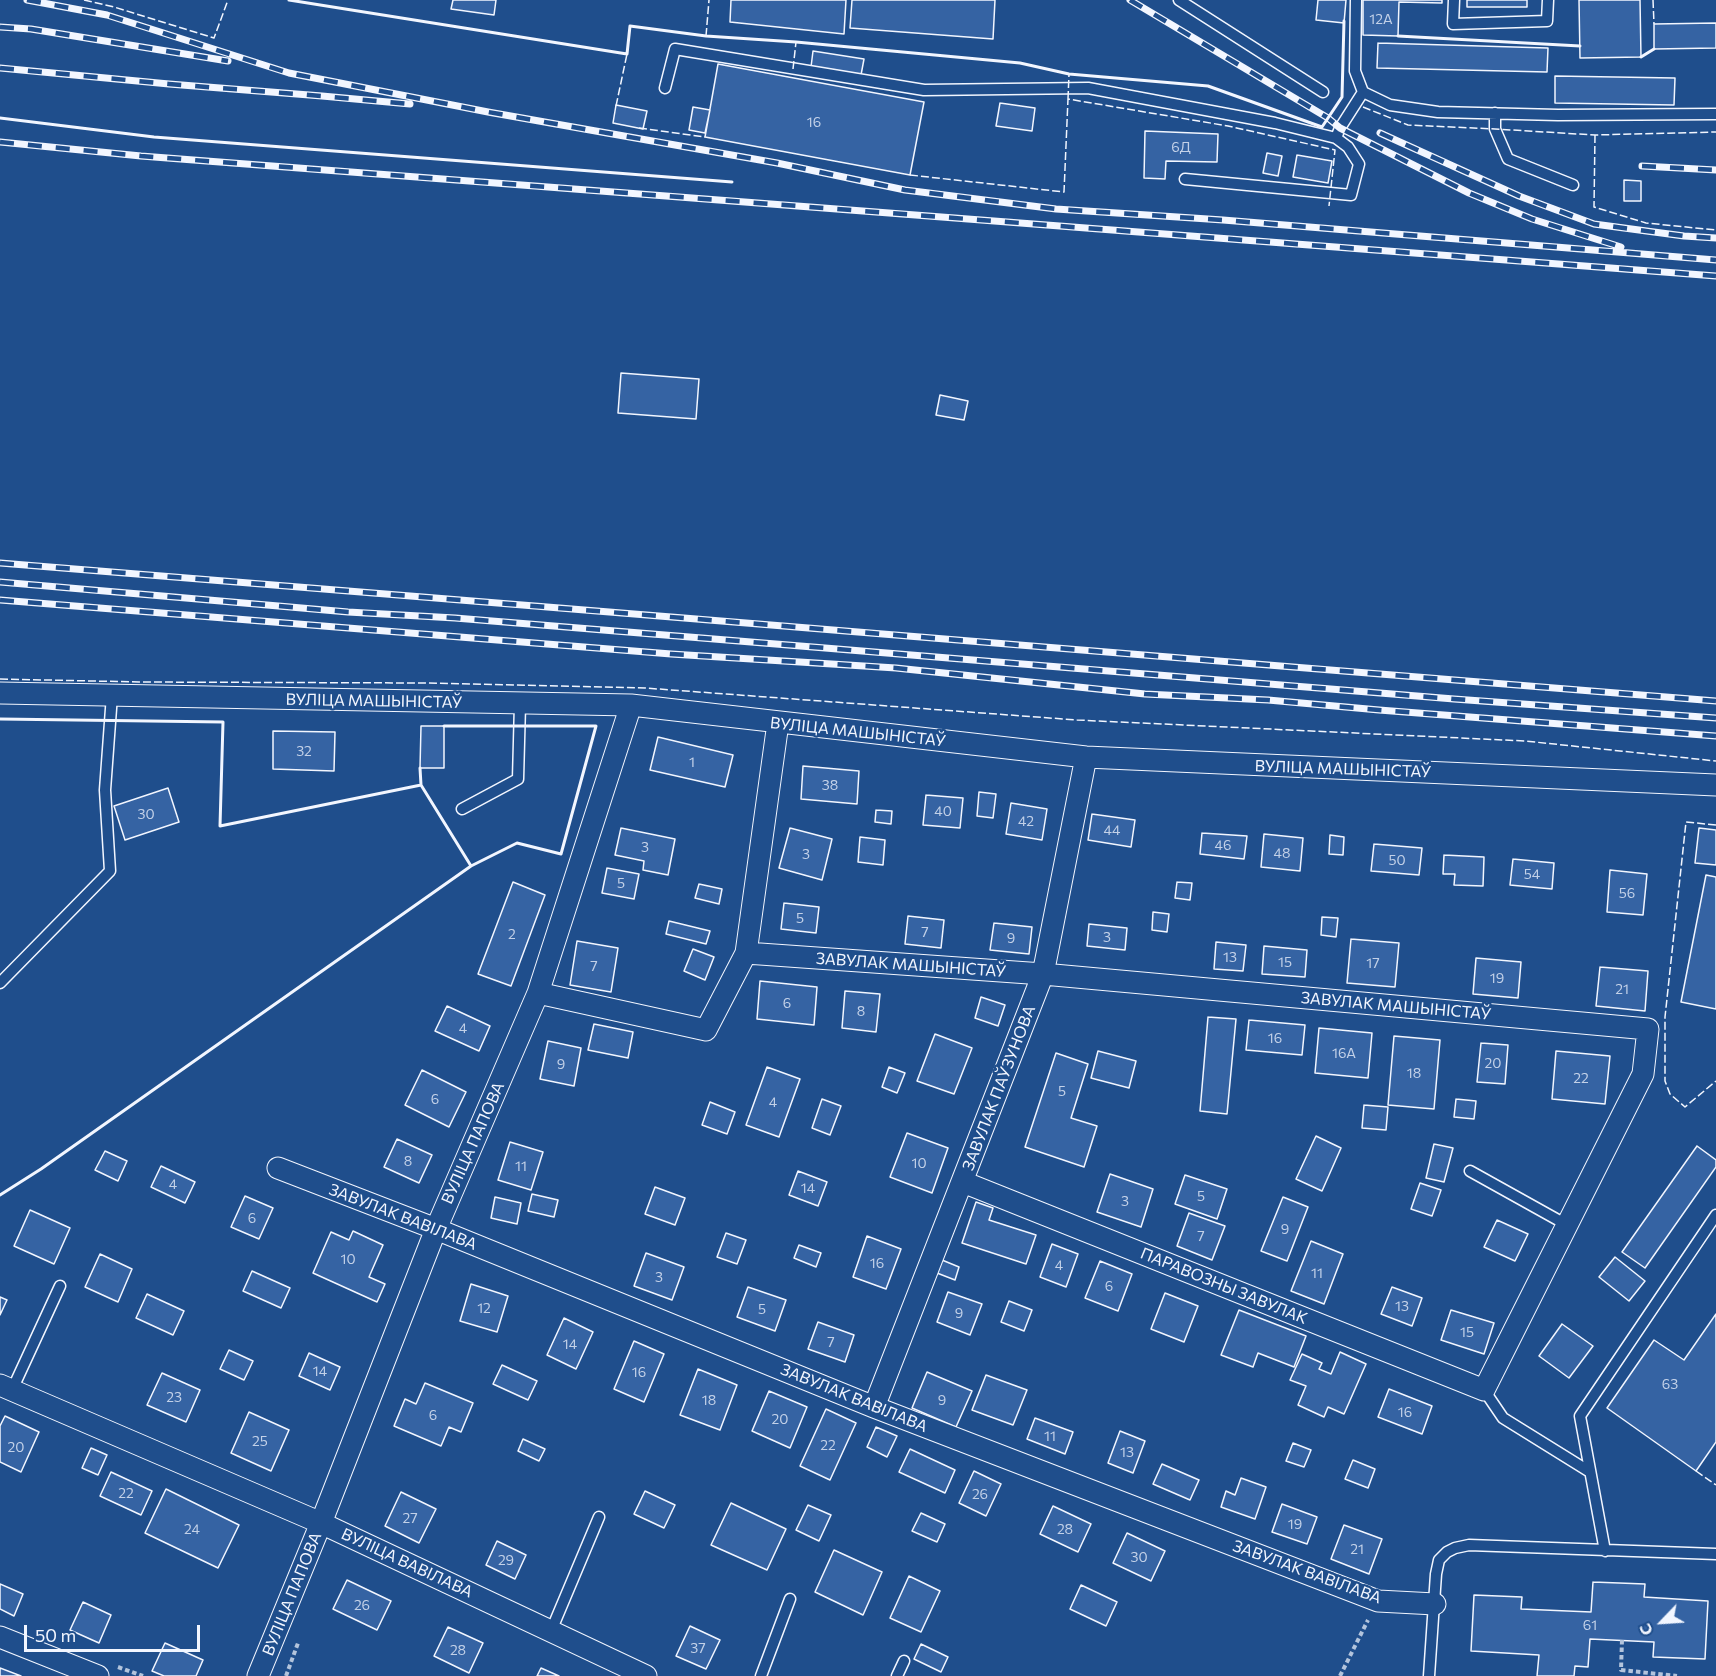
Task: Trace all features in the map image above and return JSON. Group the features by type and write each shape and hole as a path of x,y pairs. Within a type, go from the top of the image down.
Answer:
{"street":[{"name":"ВУЛІЦА МАШЫНІСТАЎ","path":"0,693 631,705 1086,757 1716,785"},
{"name":"ВУЛІЦА ПАПОВА","path":"258,1676 321,1523 436,1229 538,993 631,705"},
{"path":"538,993 706,1030 746,953 778,723"},
{"name":"ЗАВУЛАК ПАЎЗУНОВА","path":"874,1407 1043,974 1086,757"},
{"name":"ЗАВУЛАК МАШЫНІСТАЎ","path":"746,953 1043,974 1648,1029 1643,1074 1484,1390"},
{"name":"ЗАВУЛАК ВАВІЛАВА","path":"278,1168 436,1229 874,1407 1378,1601 1435,1604"},
{"name":"ПАРАВОЗНЫ ЗАВУЛАК","path":"963,1182 1484,1390"},
{"name":"ВУЛІЦА ВАВІЛАВА","path":"6,1388 321,1523 646,1676"},
{"path":"0,1637 98,1676"}],"lane":[{"path":"1179,0 1323,92"},
{"path":"1356,0 1355,72 1364,92 1390,105 1438,112 1716,114"},
{"path":"1454,0 1453,24 1547,21 1548,0"},
{"path":"665,88 675,49 924,90 1088,88 1275,123 1336,138 1348,147 1359,164 1351,195 1185,179"},
{"path":"1336,138 1364,92"},
{"path":"1495,113 1495,129 1508,159 1573,185"},
{"path":"0,983 110,871 105,790 112,695"},
{"path":"462,809 518,779 520,704"},
{"path":"1470,1171 1567,1224"},
{"path":"1605,1551 1580,1416 1716,1215"},
{"path":"6,1388 60,1286"},
{"path":"1484,1390 1503,1418 1590,1472"},
{"path":"551,1631 599,1518"},
{"path":"1429,1676 1438,1560 1455,1548 1469,1545 1712,1554 1716,1544"},
{"path":"761,1676 790,1599"},
{"path":"897,1676 904,1660"}],"path":[{"path":"1340,1676 1378,1601"},
{"path":"1622,1640 1621,1670 1677,1676"}],"building":[{"path":"453,0 496,0 494,15 451,9"},
{"path":"731,0 846,0 844,34 730,22"},
{"path":"852,0 995,0 993,39 850,28"},
{"path":"1318,0 1346,0 1344,23 1316,20"},
{"path":"1363,0 1442,0 1442,3 1399,2 1398,36 1363,35"},
{"path":"1467,0 1527,0 1527,7 1467,7"},
{"path":"1579,0 1640,0 1641,57 1580,58"},
{"path":"1716,23 1716,48 1654,49 1654,24"},
{"path":"1378,43 1548,48 1547,72 1377,68"},
{"path":"813,51 864,59 861,75 811,67"},
{"path":"718,64 924,102 910,175 705,137"},
{"path":"1555,76 1675,78 1674,105 1555,103"},
{"path":"1000,103 1035,108 1032,131 996,126"},
{"path":"616,105 647,111 643,129 613,123"},
{"path":"693,107 710,110 705,133 689,130"},
{"path":"1145,131 1218,134 1217,162 1166,161 1165,179 1144,178"},
{"path":"1267,153 1282,156 1278,176 1263,173"},
{"path":"1297,155 1332,161 1328,183 1293,177"},
{"path":"1624,180 1641,181 1641,201 1624,201"},
{"path":"621,373 699,379 696,419 618,413"},
{"path":"940,395 968,401 964,420 936,415"},
{"path":"421,726 444,726 444,768 420,768"},
{"path":"273,731 335,732 334,771 273,769"},
{"path":"658,737 733,755 725,787 650,770"},
{"path":"803,766 859,771 857,804 801,799"},
{"path":"168,788 179,822 125,840 114,806"},
{"path":"979,792 996,794 993,818 977,816"},
{"path":"926,795 963,798 960,828 923,825"},
{"path":"1011,803 1047,809 1042,840 1006,834"},
{"path":"876,810 892,811 891,824 875,822"},
{"path":"1092,814 1135,820 1131,847 1088,840"},
{"path":"621,828 675,839 668,875 643,870 644,861 615,855"},
{"path":"790,828 832,839 822,880 779,868"},
{"path":"1699,828 1716,830 1716,865 1695,863"},
{"path":"1202,833 1247,836 1244,859 1200,854"},
{"path":"1264,834 1303,838 1300,871 1261,867"},
{"path":"1330,835 1344,837 1343,855 1329,854"},
{"path":"860,837 885,840 883,865 858,862"},
{"path":"1374,844 1422,848 1419,875 1371,871"},
{"path":"1444,855 1484,857 1483,886 1454,885 1455,874 1443,874"},
{"path":"1513,859 1554,863 1552,889 1510,885"},
{"path":"607,868 639,874 634,899 602,893"},
{"path":"1610,870 1647,874 1643,915 1607,912"},
{"path":"1706,875 1716,877 1716,1009 1681,1002"},
{"path":"513,882 545,895 511,986 478,974"},
{"path":"1177,882 1192,883 1190,900 1175,898"},
{"path":"699,884 722,889 719,904 695,898"},
{"path":"784,903 819,907 816,933 781,929"},
{"path":"1153,912 1169,914 1167,932 1152,930"},
{"path":"908,916 944,920 941,948 905,944"},
{"path":"1322,917 1338,918 1336,937 1321,935"},
{"path":"669,921 710,931 706,944 666,934"},
{"path":"994,923 1032,927 1029,954 990,950"},
{"path":"1089,924 1127,928 1125,950 1087,946"},
{"path":"1351,939 1399,943 1395,987 1347,983"},
{"path":"577,941 618,948 611,992 570,985"},
{"path":"1216,942 1246,945 1243,971 1214,969"},
{"path":"1264,946 1307,950 1305,977 1262,974"},
{"path":"693,949 714,957 705,980 684,971"},
{"path":"1476,958 1521,962 1518,998 1473,994"},
{"path":"1600,967 1648,971 1645,1011 1596,1006"},
{"path":"760,981 817,987 814,1025 757,1019"},
{"path":"845,991 880,994 876,1032 842,1028"},
{"path":"981,997 1005,1005 998,1026 975,1018"},
{"path":"447,1006 490,1026 479,1051 435,1031"},
{"path":"1208,1017 1236,1019 1227,1114 1200,1111"},
{"path":"1249,1020 1305,1025 1302,1055 1246,1050"},
{"path":"594,1024 633,1032 628,1058 588,1050"},
{"path":"1319,1028 1372,1033 1368,1078 1315,1073"},
{"path":"935,1034 972,1048 954,1094 917,1081"},
{"path":"1394,1036 1440,1040 1434,1109 1388,1105"},
{"path":"548,1041 581,1048 574,1086 540,1079"},
{"path":"1481,1043 1508,1045 1505,1084 1477,1082"},
{"path":"1098,1051 1136,1061 1129,1088 1091,1078"},
{"path":"1556,1051 1610,1056 1605,1104 1552,1099"},
{"path":"1056,1053 1088,1064 1071,1118 1097,1126 1084,1167 1025,1147"},
{"path":"767,1067 800,1079 779,1137 746,1125"},
{"path":"889,1067 905,1073 897,1093 882,1087"},
{"path":"422,1070 466,1092 449,1127 405,1105"},
{"path":"822,1099 841,1106 830,1135 812,1128"},
{"path":"1456,1099 1476,1101 1474,1119 1454,1117"},
{"path":"710,1102 735,1112 727,1134 702,1125"},
{"path":"1364,1105 1388,1107 1386,1130 1362,1128"},
{"path":"907,1133 948,1148 932,1193 890,1177"},
{"path":"1316,1136 1341,1148 1322,1191 1296,1179"},
{"path":"397,1139 432,1155 419,1183 384,1167"},
{"path":"510,1142 543,1152 531,1190 498,1180"},
{"path":"1434,1144 1453,1148 1444,1182 1426,1178"},
{"path":"1697,1146 1716,1160 1716,1167 1645,1268 1622,1252"},
{"path":"105,1151 127,1161 118,1181 95,1170"},
{"path":"161,1166 195,1182 185,1203 151,1187"},
{"path":"798,1171 827,1182 818,1206 789,1195"},
{"path":"1110,1174 1153,1189 1141,1227 1097,1212"},
{"path":"1185,1175 1227,1189 1217,1219 1175,1204"},
{"path":"1420,1183 1441,1190 1432,1216 1411,1209"},
{"path":"655,1187 685,1198 675,1225 645,1214"},
{"path":"532,1194 558,1200 554,1217 528,1211"},
{"path":"245,1196 273,1208 259,1239 231,1227"},
{"path":"495,1197 521,1203 517,1224 491,1218"},
{"path":"1283,1197 1308,1207 1287,1261 1261,1251"},
{"path":"976,1202 993,1208 989,1220 1036,1235 1026,1264 962,1243"},
{"path":"30,1210 70,1228 54,1264 14,1246"},
{"path":"1189,1213 1225,1226 1212,1260 1177,1246"},
{"path":"1497,1220 1528,1234 1515,1261 1484,1247"},
{"path":"353,1231 383,1245 369,1277 385,1284 377,1302 313,1273 331,1232 349,1240"},
{"path":"726,1233 746,1240 737,1264 717,1257"},
{"path":"867,1236 901,1249 886,1289 853,1277"},
{"path":"1311,1241 1343,1254 1324,1304 1291,1291"},
{"path":"1052,1244 1078,1254 1066,1287 1040,1277"},
{"path":"799,1245 821,1253 816,1267 794,1258"},
{"path":"646,1253 684,1267 672,1300 634,1286"},
{"path":"100,1254 132,1269 118,1302 85,1287"},
{"path":"1615,1257 1645,1281 1629,1301 1599,1277"},
{"path":"942,1260 959,1267 955,1280 937,1273"},
{"path":"1100,1261 1132,1274 1118,1311 1085,1298"},
{"path":"252,1271 290,1288 281,1308 243,1291"},
{"path":"471,1284 508,1296 497,1332 460,1321"},
{"path":"748,1287 786,1300 775,1331 737,1317"},
{"path":"1392,1287 1422,1298 1412,1326 1381,1314"},
{"path":"948,1292 982,1304 970,1335 937,1322"},
{"path":"1165,1293 1198,1306 1184,1342 1151,1329"},
{"path":"147,1294 184,1311 173,1335 136,1318"},
{"path":"0,1297 7,1300 0,1315"},
{"path":"1009,1301 1032,1310 1024,1331 1001,1322"},
{"path":"1239,1310 1306,1336 1294,1367 1258,1353 1253,1367 1221,1355"},
{"path":"1451,1310 1494,1323 1484,1354 1441,1340"},
{"path":"1716,1314 1716,1442 1696,1471 1607,1408 1654,1340 1684,1360"},
{"path":"564,1318 593,1332 576,1369 547,1355"},
{"path":"818,1322 854,1335 845,1362 808,1349"},
{"path":"1562,1324 1593,1346 1569,1378 1539,1356"},
{"path":"634,1341 664,1354 644,1402 614,1389"},
{"path":"229,1350 253,1361 244,1380 220,1369"},
{"path":"1340,1352 1366,1364 1344,1414 1328,1407 1324,1417 1298,1405 1306,1386 1290,1380 1302,1354 1322,1363 1319,1369 1331,1374"},
{"path":"309,1353 340,1367 330,1390 299,1376"},
{"path":"502,1365 537,1381 528,1400 493,1384"},
{"path":"698,1369 737,1385 720,1430 680,1415"},
{"path":"927,1372 972,1391 956,1427 912,1408"},
{"path":"162,1373 200,1390 186,1422 147,1405"},
{"path":"986,1375 1027,1390 1013,1425 972,1410"},
{"path":"425,1383 473,1403 461,1432 449,1427 441,1446 394,1426 405,1399 416,1404"},
{"path":"1389,1389 1432,1406 1422,1434 1378,1417"},
{"path":"769,1391 807,1407 790,1448 752,1431"},
{"path":"826,1409 856,1423 830,1480 800,1466"},
{"path":"249,1412 289,1430 271,1471 231,1453"},
{"path":"5,1416 39,1432 21,1472 0,1462 0,1426"},
{"path":"1035,1418 1073,1432 1065,1454 1027,1439"},
{"path":"876,1427 897,1436 887,1457 867,1447"},
{"path":"1120,1431 1145,1441 1133,1473 1108,1463"},
{"path":"523,1439 545,1449 539,1461 518,1451"},
{"path":"1293,1443 1311,1450 1304,1467 1286,1461"},
{"path":"91,1448 107,1455 98,1475 82,1468"},
{"path":"910,1449 955,1470 945,1493 899,1472"},
{"path":"1353,1460 1375,1469 1368,1488 1345,1479"},
{"path":"1162,1464 1199,1480 1190,1500 1153,1484"},
{"path":"974,1471 1001,1484 986,1516 959,1503"},
{"path":"111,1472 152,1491 141,1515 100,1496"},
{"path":"1241,1478 1266,1487 1255,1519 1221,1507 1226,1491 1235,1495"},
{"path":"166,1489 239,1525 218,1568 145,1533"},
{"path":"645,1491 675,1505 664,1528 634,1514"},
{"path":"401,1492 436,1509 419,1543 385,1526"},
{"path":"731,1503 786,1529 767,1570 711,1545"},
{"path":"1282,1504 1317,1517 1307,1544 1272,1532"},
{"path":"808,1505 831,1515 819,1541 796,1530"},
{"path":"1053,1506 1091,1524 1078,1552 1040,1534"},
{"path":"921,1513 945,1524 937,1542 912,1531"},
{"path":"1344,1525 1382,1539 1369,1574 1331,1559"},
{"path":"1127,1533 1165,1551 1151,1581 1113,1563"},
{"path":"497,1541 526,1555 515,1579 486,1565"},
{"path":"834,1550 882,1572 863,1615 815,1592"},
{"path":"909,1576 940,1591 921,1632 890,1618"},
{"path":"347,1580 391,1601 377,1630 333,1609"},
{"path":"1593,1582 1645,1584 1644,1597 1708,1601 1705,1659 1653,1657 1654,1642 1590,1639 1588,1667 1575,1666 1574,1676 1537,1676 1539,1655 1471,1651 1474,1595 1522,1597 1521,1609 1591,1612"},
{"path":"0,1584 23,1594 14,1616 0,1609"},
{"path":"1081,1585 1117,1602 1106,1626 1070,1609"},
{"path":"83,1602 111,1615 99,1643 70,1630"},
{"path":"690,1626 720,1640 706,1669 676,1656"},
{"path":"448,1627 483,1643 469,1673 434,1656"},
{"path":"165,1643 203,1660 196,1676 164,1676 152,1671"},
{"path":"921,1644 948,1657 941,1672 914,1659"},
{"path":"0,1668 21,1676 0,1676"},
{"path":"541,1668 559,1676 537,1676"}],"railway":[{"path":"27,0 107,15 289,73 488,112 777,163 905,190 1056,209 1223,220 1716,260"},
{"path":"1130,0 1328,118 1340,128 1469,193 1532,219 1621,247"},
{"path":"0,27 31,29 228,61"},
{"path":"0,68 410,104"},
{"path":"1380,133 1519,196 1594,224 1716,238"},
{"path":"0,142 141,156 1716,276"},
{"path":"1642,166 1716,170"},
{"path":"0,563 1716,701"},
{"path":"0,582 348,612 455,618 1716,718"},
{"path":"0,600 671,654 896,668 1145,694 1268,700 1716,736"}],"fence":[{"path":"84,0 214,38 228,0"},
{"path":"706,36 709,0"},
{"path":"1653,0 1654,24"},
{"path":"793,69 796,42"},
{"path":"616,106 627,54"},
{"path":"1068,99 1069,74"},
{"path":"910,175 1064,192 1068,99 1228,126 1335,150 1329,206"},
{"path":"1363,107 1408,125 1595,135 1716,132"},
{"path":"639,128 705,137"},
{"path":"1595,135 1594,207 1646,223 1716,230"},
{"path":"0,679 424,683 645,688 1077,720 1525,741 1716,761"},
{"path":"1716,825 1686,822 1665,1017 1665,1081 1670,1094 1685,1107 1716,1081"},
{"path":"1696,1471 1716,1485"}],"wall":[{"path":"289,0 627,54 630,26 706,36 1020,63 1069,74 1208,86 1322,127 1342,97 1344,21"},
{"path":"1398,36 1580,46"},
{"path":"1641,57 1654,49"},
{"path":"0,118 154,137 732,182"},
{"path":"0,719 223,722 220,826 421,785 471,866 41,1169 0,1195"},
{"path":"444,726 596,726 561,854 517,843 471,866"},
{"path":"420,768 421,785"}]}
